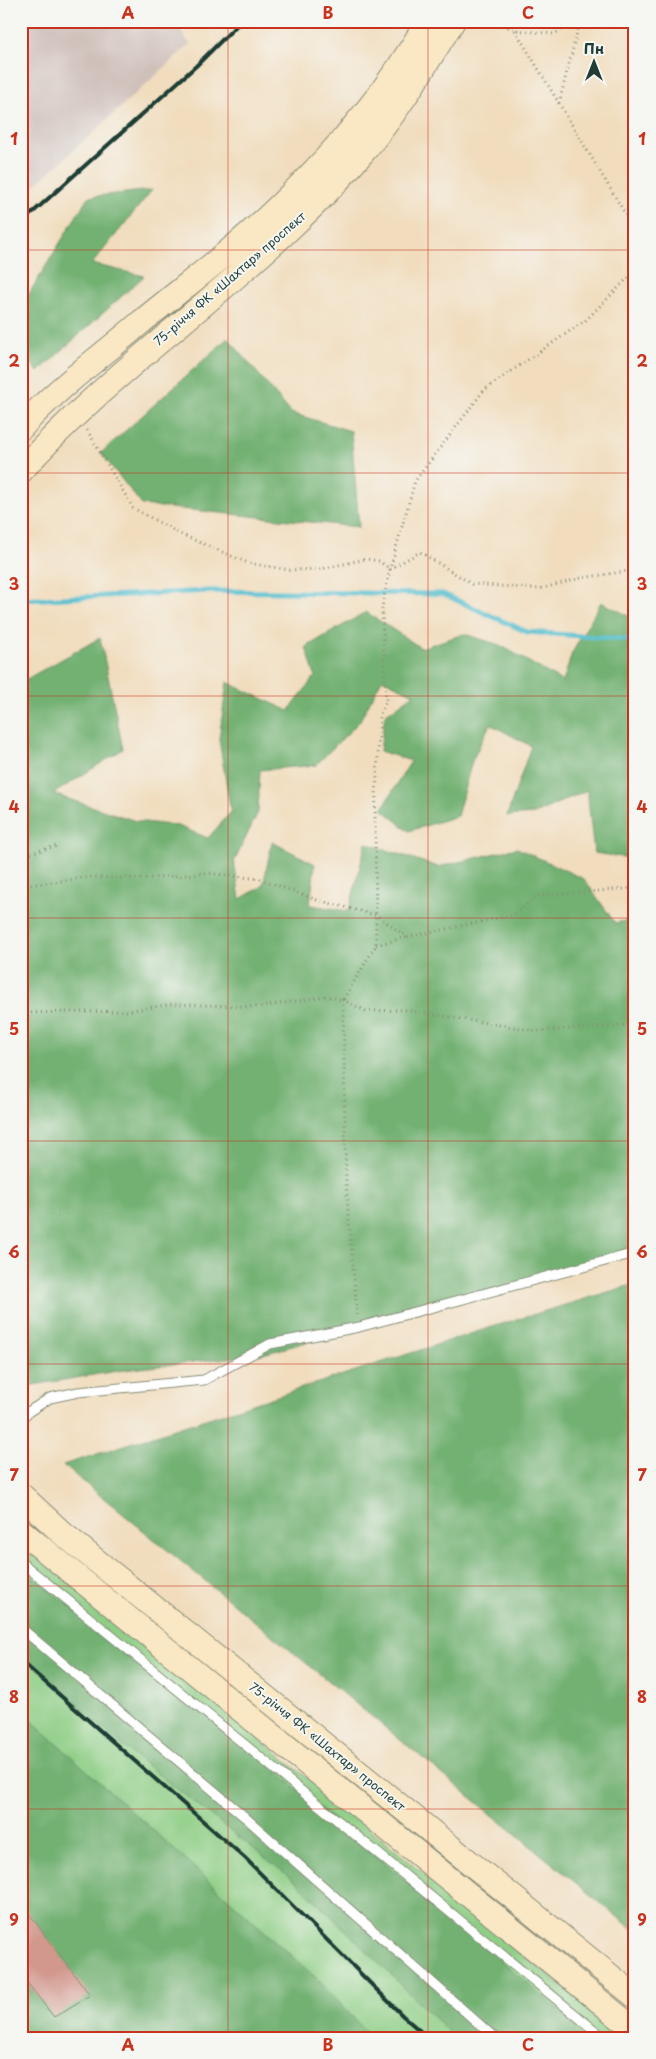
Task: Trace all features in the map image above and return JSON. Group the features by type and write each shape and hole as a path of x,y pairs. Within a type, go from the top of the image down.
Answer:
{"main road":[{"name":"75-річчя ФК «Шахтар» проспект","path":"21,428 78,376 279,207 349,132 406,59 428,21"},
{"name":"75-річчя ФК «Шахтар» проспект","path":"21,471 54,435 99,392 297,222 364,152 419,75 453,21"},
{"name":"75-річчя ФК «Шахтар» проспект","path":"21,1495 62,1533 635,1996"},
{"name":"75-річчя ФК «Шахтар» проспект","path":"21,1531 635,2030"}],"lane":[{"path":"21,1420 28,1412 50,1398 78,1392 204,1380 270,1344 359,1327 635,1253"},
{"path":"21,1562 604,2038"},
{"path":"21,1628 246,1818 495,2038"}],"path":[{"path":"494,21 515,30 554,34 579,21"},
{"path":"559,104 579,21"},
{"path":"515,30 635,230"},
{"path":"359,1327 346,1184 343,1000 376,944 375,807 380,714 386,701 382,607 390,569 415,481 484,390 586,320 635,272"},
{"path":"84,423 133,508 180,534 248,563 290,570 321,569 366,559 379,561 390,569"},
{"path":"390,569 420,552 472,584 540,589 581,578 635,570"},
{"path":"21,856 56,846"},
{"path":"21,886 92,876 140,879 207,873 260,879 317,900 376,915 408,937"},
{"path":"376,944 514,915 536,896 635,888"},
{"path":"21,1013 128,1011 172,1004 260,1007 327,996 343,1000 366,1011 405,1010 538,1031 635,1025"},
{"path":"21,2033 25,2038"}],"shaded area":[{"path":"21,21 173,21 190,44 30,190 21,137"}],"green space":[{"path":"152,190 92,264 144,276 38,372 21,351 21,307 88,197"},
{"path":"228,338 291,413 351,431 359,527 142,505 101,453"},
{"path":"601,602 635,619 635,859 594,853 587,790 534,814 507,816 531,746 490,724 472,761 457,816 409,831 382,809 411,761 380,751 385,715 414,694 382,679 359,722 316,765 260,770 258,812 234,862 240,899 263,886 272,842 315,864 310,905 349,911 366,843 438,867 517,848 584,879 615,923 635,919 635,1252 263,1354 123,1370 21,1387 21,682 100,638 123,749 53,794 136,821 178,826 208,838 231,812 219,739 227,682 289,711 315,676 306,647 366,612 421,648 464,634 500,645 563,682 572,653"},
{"path":"635,1284 635,1931 63,1465 492,1327"},
{"path":"21,1544 625,2038 21,2038"},
{"path":"21,1568 240,1741 592,2038 455,2038 299,1884 127,1750 21,1653"},
{"path":"21,1711 317,1979 372,2038 21,2038"}],"building":[{"path":"21,1903 90,1995 54,2017 21,1975"}],"waterway":[{"path":"21,600 210,591 443,594 527,632 635,640"}],"railway":[{"path":"21,223 196,66 241,21"},
{"path":"21,1661 245,1858 403,2016 428,2038"}]}
